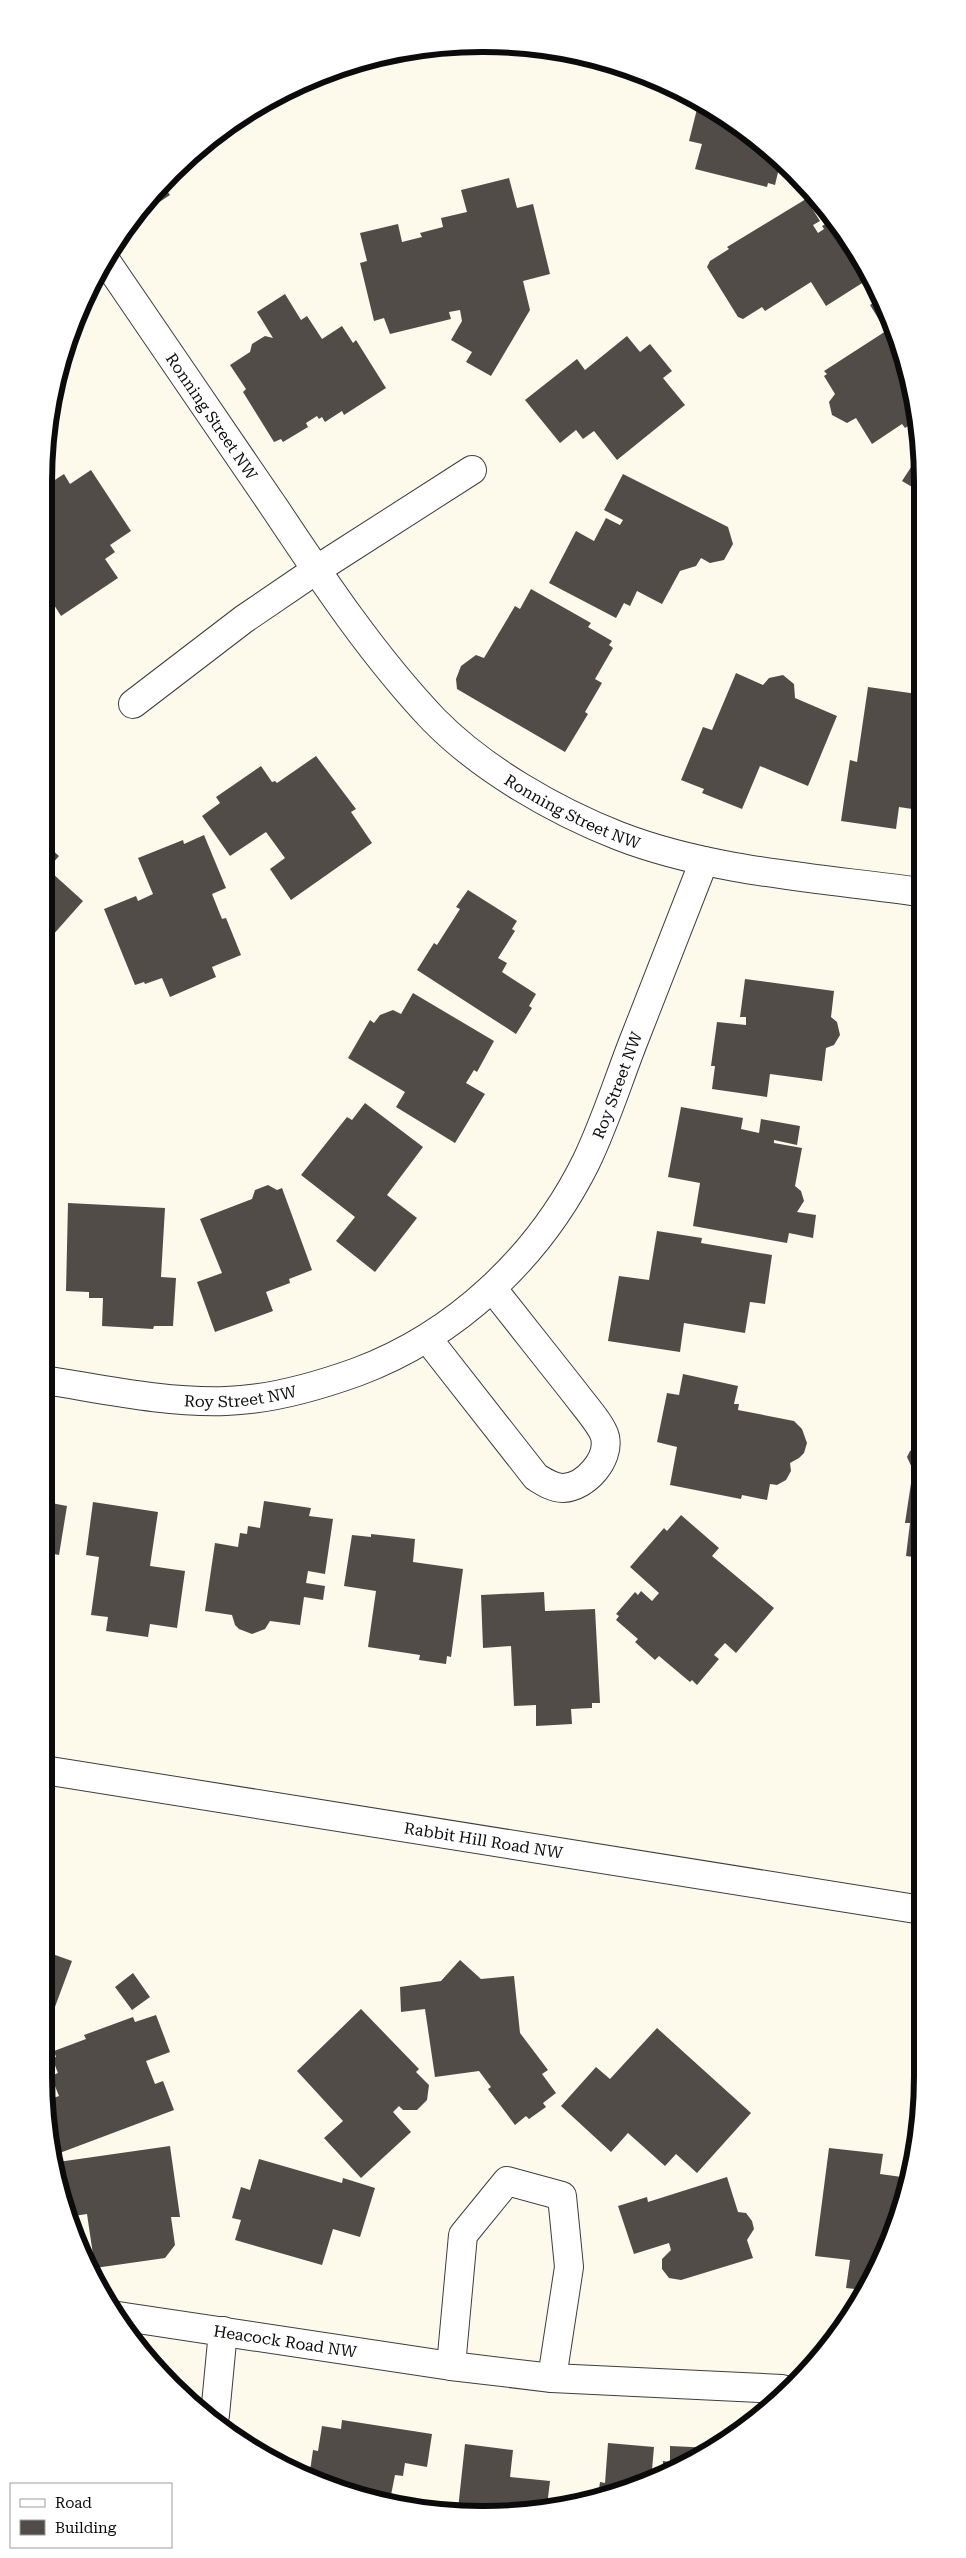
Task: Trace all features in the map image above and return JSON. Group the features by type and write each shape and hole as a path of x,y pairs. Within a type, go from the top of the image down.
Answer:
{"street":[{"name":"Ronning Street NW","path":"110,267 316,570 393,671 435,721 472,752 517,784 566,812 620,836 704,861 914,891"},
{"path":"133,704 244,619 316,570 472,470"},
{"name":"Roy Street NW","path":"52,1381 178,1400 227,1401 279,1393 330,1382 382,1363 427,1338 460,1316 492,1288 540,1235 586,1162 704,861"},
{"path":"427,1338 536,1477 549,1485 564,1488 583,1480 597,1468 605,1452 605,1436 590,1413 492,1288"},
{"name":"Rabbit Hill Road NW","path":"52,1771 914,1909"},
{"path":"451,2366 463,2235 507,2181 562,2196 569,2267 552,2378"},
{"name":"Heacock Road NW","path":"127,2317 451,2366 552,2378 777,2389"},
{"path":"215,2412 224,2331"}],"building":[{"path":"697,109 745,141 767,159 778,170 775,185 768,183 767,187 695,169 702,144 689,141"},
{"path":"509,178 517,208 533,204 550,274 523,281 530,310 491,376 466,362 472,352 451,340 462,321 460,310 449,312 451,319 390,334 384,318 374,321 360,263 367,261 360,233 398,224 402,242 422,237 420,233 443,227 441,218 467,212 461,190"},
{"path":"167,191 170,195 153,206"},
{"path":"806,199 820,221 813,225 818,233 824,229 822,226 827,223 863,282 826,306 811,282 765,311 762,307 743,319 738,317 707,267 710,261 729,249 727,247"},
{"path":"285,294 301,320 307,316 322,339 342,326 353,343 356,340 386,388 344,415 342,411 325,422 322,417 319,419 317,416 306,423 308,427 283,442 281,439 274,442 243,392 246,389 230,365 250,352 252,344 265,336 273,338 257,312"},
{"path":"874,303 886,330 870,305"},
{"path":"886,331 899,372 910,425 905,428 902,424 872,444 856,418 847,423 832,415 829,402 835,394 824,376 827,374 824,371"},
{"path":"627,336 640,352 650,344 672,371 663,378 685,405 617,460 594,431 583,439 576,430 560,443 525,400 577,359 585,370"},
{"path":"913,464 914,488 902,481"},
{"path":"91,470 131,531 110,545 115,552 105,559 118,578 61,616 52,602 52,482 64,474 70,484"},
{"path":"623,474 728,527 733,544 724,560 710,563 701,558 696,566 680,571 662,604 637,591 630,606 624,603 616,618 549,583 576,531 594,541 606,518 620,525 623,520 604,510"},
{"path":"531,589 591,623 588,627 612,641 609,645 613,648 595,679 602,683 585,712 588,714 565,752 457,689 456,679 461,666 476,655 484,658 515,606 520,609"},
{"path":"736,673 763,685 769,678 783,675 794,684 795,698 837,716 808,786 760,766 742,809 702,793 704,789 681,780 703,727 712,730"},
{"path":"868,687 914,694 914,809 899,807 896,829 841,821 850,760 857,762"},
{"path":"316,756 356,809 351,812 372,843 291,900 270,869 285,858 266,832 230,856 202,816 220,803 216,797 261,766 272,782 275,781 277,783"},
{"path":"204,835 226,888 212,894 222,919 226,918 241,955 212,967 216,977 170,997 162,978 145,984 144,982 135,985 104,909 136,896 138,901 153,894 138,858 183,840 184,844"},
{"path":"52,850 59,856 52,864"},
{"path":"52,873 83,901 52,936"},
{"path":"468,890 517,921 512,929 515,931 498,958 507,963 502,972 536,994 529,1006 532,1008 516,1034 417,970 434,943 437,945 460,909 456,907"},
{"path":"745,979 834,991 831,1017 837,1022 840,1035 834,1045 826,1048 822,1081 770,1074 767,1097 712,1089 715,1066 711,1066 717,1022 746,1025 746,1017 740,1017"},
{"path":"413,993 494,1041 477,1072 474,1070 466,1083 485,1094 455,1143 396,1107 405,1092 348,1058 370,1020 374,1023 380,1015 393,1010 401,1014"},
{"path":"365,1103 423,1147 387,1195 417,1218 375,1272 336,1241 355,1217 301,1175 347,1117 352,1120"},
{"path":"681,1107 743,1118 741,1129 759,1133 761,1119 800,1126 797,1145 774,1140 774,1143 802,1148 795,1186 801,1191 804,1201 797,1212 816,1215 813,1238 789,1233 787,1243 693,1226 700,1183 668,1177"},
{"path":"268,1185 277,1190 282,1188 312,1270 289,1279 290,1283 266,1292 273,1311 215,1332 197,1282 222,1273 200,1219 252,1199 255,1190"},
{"path":"68,1203 165,1208 161,1277 176,1278 173,1326 154,1326 153,1329 102,1326 103,1298 89,1298 89,1292 66,1291"},
{"path":"657,1231 702,1238 701,1243 772,1255 765,1304 750,1302 745,1333 684,1323 680,1352 608,1341 619,1276 649,1280"},
{"path":"683,1374 738,1386 734,1404 739,1404 738,1410 794,1421 802,1429 807,1443 804,1453 790,1463 791,1471 786,1480 777,1485 770,1484 767,1500 742,1495 741,1499 670,1485 677,1447 657,1442 667,1393 679,1395"},
{"path":"914,1448 914,1557 906,1556 910,1523 905,1523 913,1470 907,1457"},
{"path":"264,1501 311,1508 309,1516 333,1519 325,1574 308,1571 306,1583 325,1586 323,1600 304,1597 300,1625 270,1621 265,1629 252,1634 239,1629 235,1625 232,1615 205,1611 215,1543 238,1547 240,1533 247,1534 248,1526 260,1528"},
{"path":"93,1502 158,1512 150,1566 185,1571 177,1628 150,1624 148,1637 106,1631 108,1617 91,1615 99,1557 86,1555"},
{"path":"52,1503 67,1506 59,1555 52,1554"},
{"path":"681,1515 719,1548 712,1556 774,1608 736,1653 725,1643 714,1655 719,1659 697,1685 692,1680 690,1682 659,1656 655,1660 635,1642 638,1639 616,1620 619,1616 616,1614 635,1592 638,1595 641,1591 652,1601 659,1593 630,1567 664,1528 667,1531"},
{"path":"371,1534 415,1539 413,1562 463,1569 451,1657 447,1656 446,1664 419,1660 420,1655 368,1647 376,1591 344,1586 352,1535 371,1537"},
{"path":"544,1592 545,1611 595,1609 600,1703 592,1703 592,1708 571,1709 572,1724 536,1726 536,1705 514,1706 511,1646 483,1648 481,1595"},
{"path":"52,1954 72,1961 52,2015"},
{"path":"460,1960 481,1979 514,1976 520,2033 548,2070 542,2074 556,2093 543,2103 546,2107 529,2119 526,2116 515,2125 488,2089 491,2087 479,2071 435,2077 425,2009 401,2012 400,1987 441,1981"},
{"path":"133,1973 150,1997 132,2010 115,1987"},
{"path":"361,2009 419,2069 416,2072 429,2085 427,2100 417,2110 403,2110 399,2106 393,2112 411,2132 361,2178 324,2138 343,2121 297,2071"},
{"path":"156,2015 170,2052 146,2061 155,2084 163,2081 174,2110 60,2153 53,2103 53,2098 59,2096 52,2079 52,2076 58,2073 52,2058 56,2057 54,2051 86,2039 84,2035 133,2017 135,2022"},
{"path":"657,2028 751,2113 697,2173 676,2154 665,2166 628,2133 611,2152 561,2106 596,2067 610,2079"},
{"path":"170,2146 180,2217 171,2217 175,2245 165,2258 98,2268 93,2258 87,2214 76,2216 62,2161"},
{"path":"829,2148 883,2154 880,2174 901,2177 881,2240 856,2289 846,2288 850,2260 815,2256"},
{"path":"259,2159 342,2183 343,2178 375,2188 360,2237 333,2229 322,2265 235,2240 241,2220 232,2218 241,2187 250,2190"},
{"path":"727,2177 738,2212 746,2213 752,2221 754,2229 747,2240 753,2258 681,2280 669,2278 662,2269 662,2259 671,2250 669,2243 634,2254 618,2206 647,2197 648,2202"},
{"path":"342,2420 432,2434 427,2467 405,2463 403,2476 395,2475 391,2495 400,2497 372,2491 345,2483 310,2469 313,2450 318,2451 322,2426 341,2429"},
{"path":"608,2443 654,2447 652,2471 599,2490 600,2482 605,2483"},
{"path":"465,2444 513,2450 510,2477 550,2481 548,2500 511,2505 458,2505"},
{"path":"670,2446 699,2447 663,2466 663,2461 670,2462"}]}
